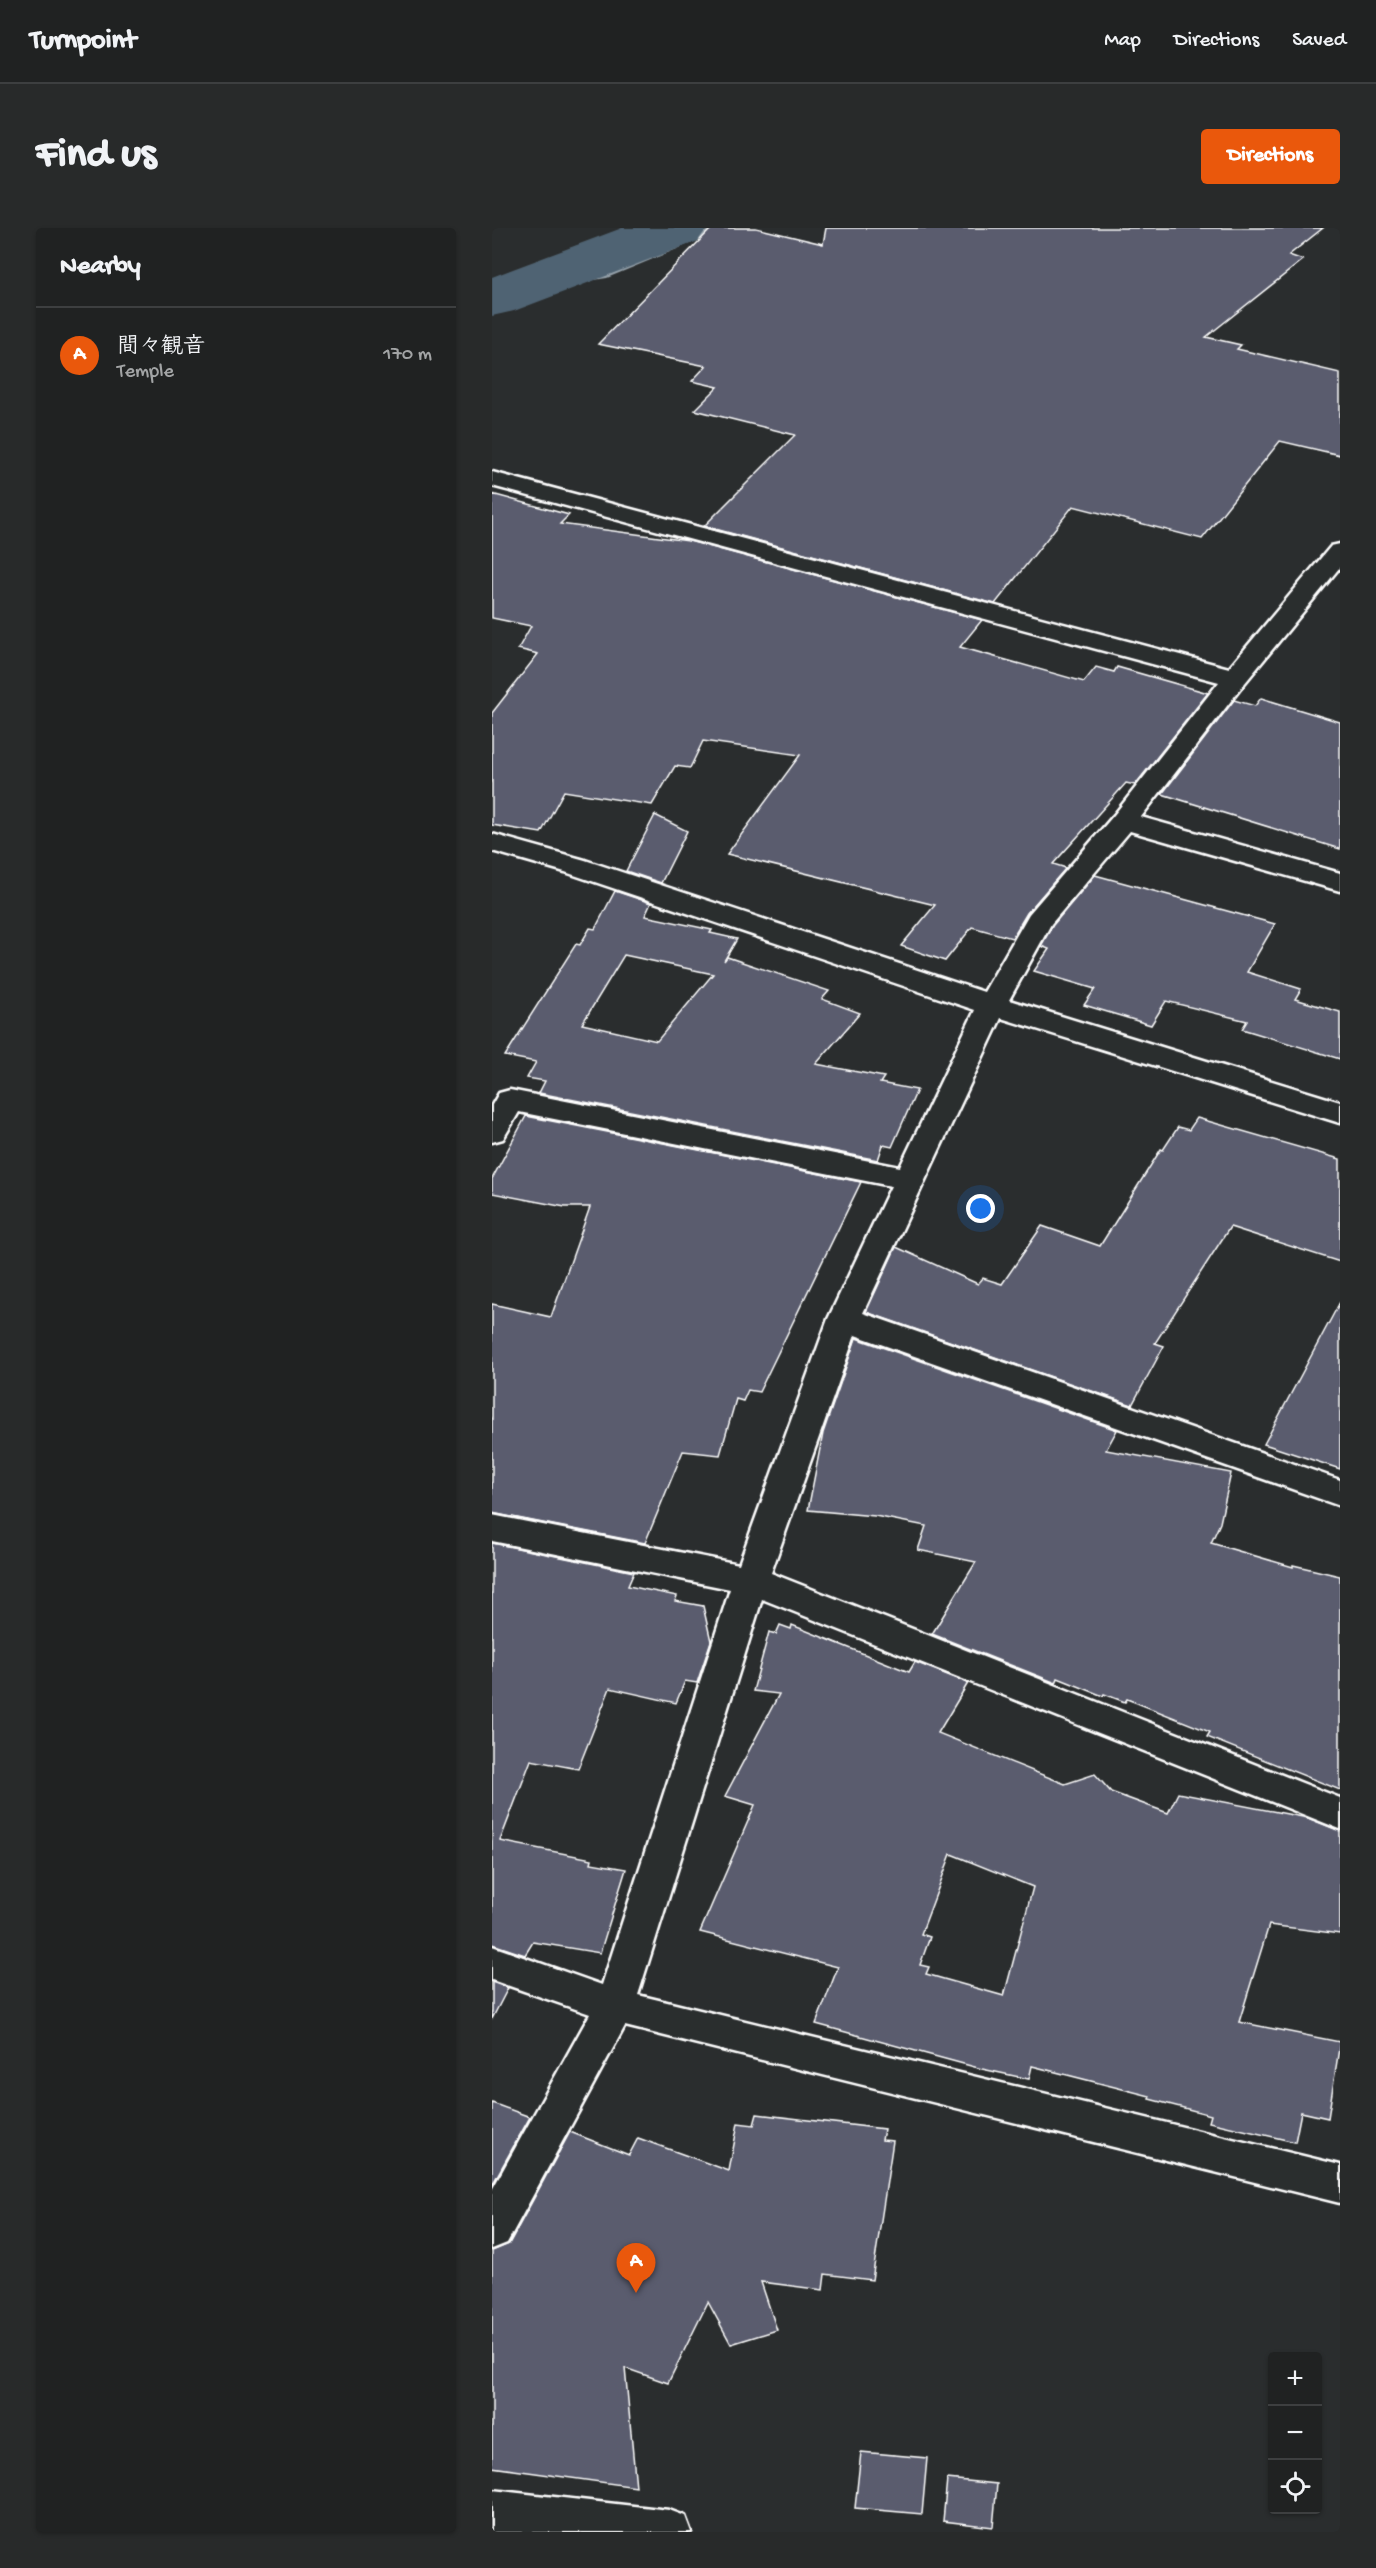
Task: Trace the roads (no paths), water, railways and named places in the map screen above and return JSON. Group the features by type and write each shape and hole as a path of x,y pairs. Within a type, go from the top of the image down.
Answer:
{"street":[{"path":"492,479 1235,678"},
{"path":"492,2230 615,2006 751,1580 844,1319 992,1005 1039,920 1124,821 1235,678 1340,551"},
{"path":"1124,821 1340,882"},
{"path":"492,842 575,866 992,1005 1340,1113"},
{"path":"492,1132 501,1098 909,1179"},
{"path":"844,1319 1340,1493"},
{"path":"492,1528 751,1580 1340,1814"},
{"path":"492,1963 615,2006 1340,2184"},
{"path":"492,2512 669,2532"}],"waterway":[{"path":"492,298 677,228"},
{"path":"511,290 603,276 723,228"}],"place":[{"name":"間々観音","path":"636,2293"}]}
